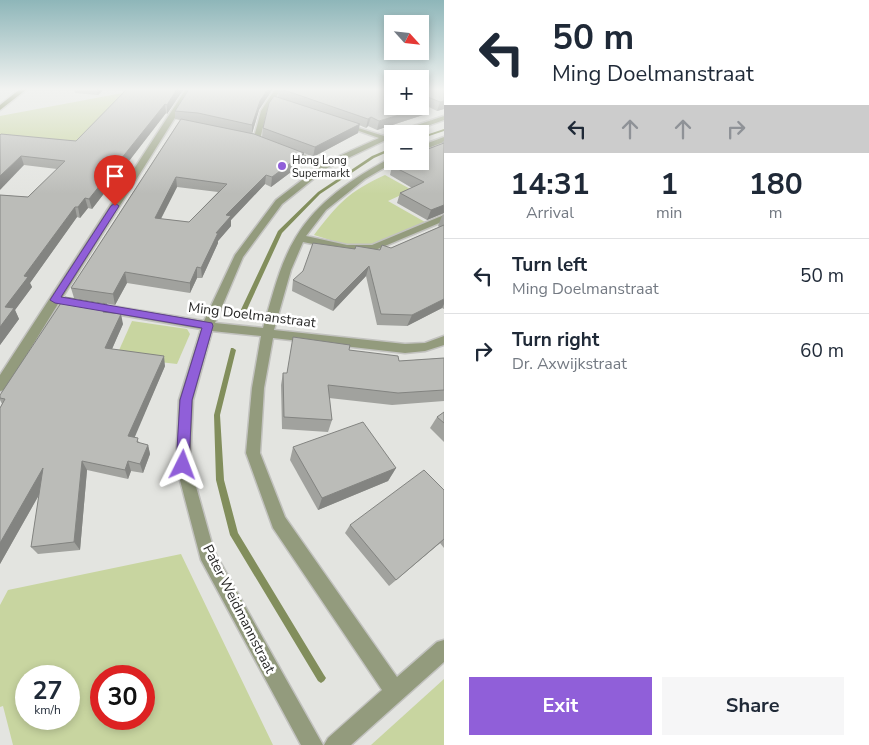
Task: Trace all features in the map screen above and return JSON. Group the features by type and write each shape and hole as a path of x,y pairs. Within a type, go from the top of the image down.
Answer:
{"street":[{"path":"0,386 170,124"},
{"path":"256,139 260,124"},
{"path":"344,124 384,134"},
{"path":"246,137 264,142"},
{"name":"Pater Weidmannstraat","path":"312,745 208,554 183,465 186,400 208,326 238,257 280,202 324,166 384,139"},
{"path":"429,145 444,139"},
{"path":"281,149 324,166"},
{"path":"384,165 362,177 323,208 300,238 286,270 268,332 258,388 253,453 279,522 395,692"},
{"path":"300,238 347,248 373,248 444,218"},
{"name":"Ming Doelmanstraat","path":"55,300 208,326 416,349 434,346 444,340"},
{"path":"335,745 444,649"}],"green space":[{"path":"0,124 101,124 80,146 0,140"},
{"path":"385,175 412,190 388,201 425,222 371,245 346,245 314,235 330,215 353,193"},
{"path":"132,321 187,329 190,334 177,364 116,357"},
{"path":"181,554 273,745 13,745 3,706 0,707 0,605 8,590"},
{"path":"444,679 444,745 371,745"}],"building":[{"path":"93,124 149,124 89,199 85,198 78,207 75,207 24,276 28,277 5,307 14,308 0,327 0,195 28,197 65,161 21,156 0,176 0,135 76,141"},
{"path":"178,124 204,124 254,134 304,153 272,177 266,175 226,215 231,216 216,233 218,233 201,268 197,267 190,283 125,272 113,294 71,288","holes":["176,177 227,184 189,222 155,218"]},
{"path":"264,124 360,124 315,147 263,128"},
{"path":"444,143 444,205 431,210 400,193 424,182 400,170 429,170 429,149"},
{"path":"444,225 444,299 412,315 381,314 369,266 335,300 293,280 303,271 313,243 355,249 356,246 380,250 382,245 391,248"},
{"path":"65,297 107,304 103,312 121,314 105,348 164,356 128,436 138,438 137,442 148,445 140,464 128,461 125,470 82,461 74,542 31,547 43,468 0,543 0,408 5,399 0,398 0,395"},
{"path":"293,337 350,345 349,350 398,356 399,361 444,358 444,390 398,393 328,385 332,420 284,417 283,373 287,373"},
{"path":"444,412 444,423 437,417"},
{"path":"363,422 396,468 322,498 293,447"},
{"path":"424,470 444,490 444,539 396,580 350,525"}],"waterway":[{"path":"429,135 444,130"},
{"path":"240,318 280,232 319,193 373,157 384,152"},
{"path":"233,350 217,415 220,480 234,535 321,678"}],"place":[{"name":"Hong Long Supermarkt","path":"282,166"}],"route":[{"path":"115,206 55,300 208,326 186,400 183,465"}]}
